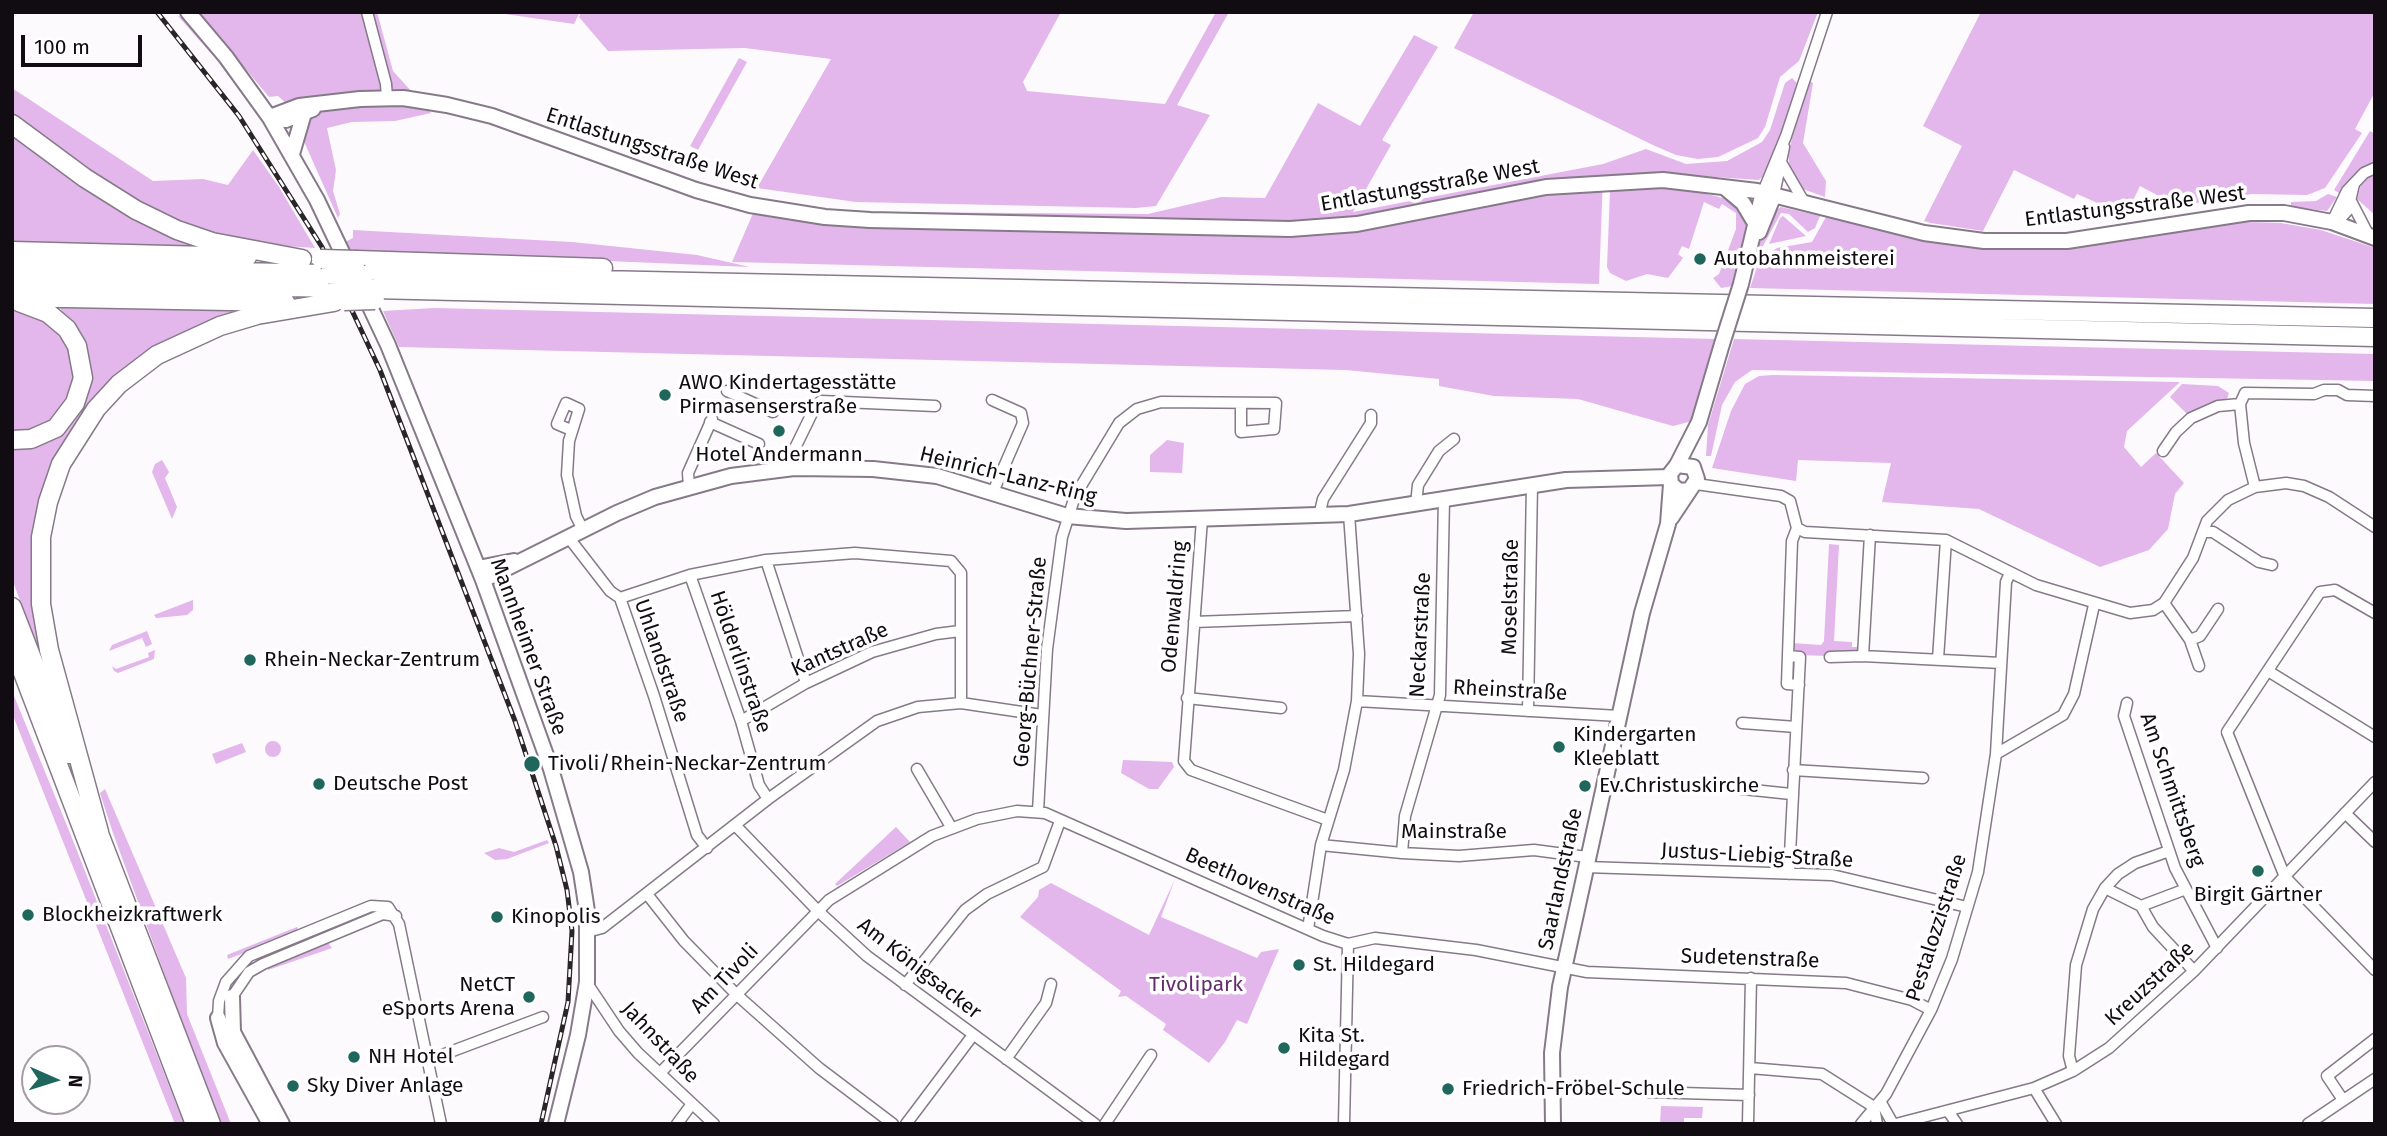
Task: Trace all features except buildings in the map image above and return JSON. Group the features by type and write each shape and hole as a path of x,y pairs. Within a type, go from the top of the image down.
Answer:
{"highway":[{"path":"12,124 136,210 177,230 212,242 302,259 333,285"},
{"path":"12,251 302,259"},
{"path":"12,267 333,285"},
{"path":"12,298 333,285 610,268 683,273 721,281 2375,318"},
{"path":"12,281 333,285 366,281 495,294 2375,337"},
{"path":"99,832 49,650 41,604 41,537 48,502 61,464 96,409 119,384 158,355 220,326 257,315 333,285"},
{"path":"12,298 48,313 67,329 77,346 83,378 75,403 56,428 32,439 12,440"},
{"path":"12,607 211,1124"},
{"path":"12,644 195,1124"},
{"path":"12,669 52,747"}],"main road":[{"name":"Mannheimer Straße","path":"188,12 226,57 270,118 366,281 388,345 480,574 573,839 585,891 587,982 578,1035 556,1124"},
{"name":"Entlastungsstraße West","path":"270,118 287,108 387,98 447,105 492,116 696,190 750,205 825,217 1290,229 1357,224 1546,187 1663,180 1768,194 1924,233 2020,242 2099,237 2249,213 2284,213 2334,223 2372,236"},
{"name":"Entlastungsstraße West","path":"270,118 286,120 330,103"},
{"path":"292,154 304,113"},
{"path":"1723,186 1743,203 1755,223"},
{"path":"1751,249 1755,223 1768,194"},
{"path":"1751,249 1768,194"},
{"name":"Saarlandstraße","path":"1553,1124 1553,1039 1564,967 1642,612 1668,524 1673,475 1699,422 1751,249"},
{"name":"Saarlandstraße","path":"1668,524 1693,481 1699,422"},
{"path":"1687,464 1693,481 1679,491 1673,475 1687,464"},
{"name":"Heinrich-Lanz-Ring","path":"480,574 569,538 626,509 688,486 751,472 794,468 905,471 937,476 1067,516 1098,521 1349,514 1532,484 1673,475"},
{"path":"232,997 233,1032 282,1124"},
{"path":"218,1018 225,1043 270,1124"}],"street":[{"path":"367,12 386,84 387,98"},
{"path":"1768,194 1827,12"},
{"path":"1768,194 1782,164 1786,136"},
{"path":"1782,164 1804,203"},
{"path":"2334,223 2342,197 2354,182 2375,168"},
{"path":"2334,223 2345,215 2354,182"},
{"path":"2351,200 2372,236"},
{"path":"2163,452 2176,432 2191,418 2206,410 2236,404 2245,393 2314,394 2324,390 2338,390 2347,395 2375,396"},
{"path":"727,391 773,412"},
{"path":"992,400 1021,413 1023,423 993,492"},
{"path":"794,468 795,448 821,401 935,406"},
{"name":"Georg-Büchner-Straße","path":"1038,811 1042,715 1053,598 1067,516 1075,496 1119,423 1137,409 1161,402 1276,403 1274,429 1241,432 1241,403"},
{"path":"2236,404 2255,487"},
{"path":"1319,516 1322,499 1371,423 1371,415"},
{"path":"688,486 688,473 711,421 759,444"},
{"path":"571,430 567,475 576,516 583,530"},
{"path":"1416,504 1418,485 1439,451 1454,439"},
{"path":"1693,481 1781,496 1790,502 1797,528 1792,541 1788,656 1800,657 1789,874"},
{"path":"1797,528 1805,532 1946,540 2036,585 2130,613 2153,610 2164,603 2193,558 2203,532 2218,509 2240,492 2286,483 2318,491 2374,526"},
{"name":"Moselstraße","path":"1528,711 1532,484"},
{"name":"Neckarstraße","path":"1402,853 1405,816 1437,706 1444,499"},
{"path":"1308,929 1321,845 1343,769 1357,701 1357,616 1349,514"},
{"name":"Odenwaldring","path":"1202,519 1184,761 1191,770 1328,820"},
{"path":"2203,532 2213,533 2259,562 2272,565"},
{"path":"1863,656 1870,535"},
{"name":"Uhlandstraße","path":"569,538 610,591 620,598 697,835 707,848"},
{"path":"1938,659 1946,540"},
{"path":"620,598 690,575 766,560 855,553 951,561 961,573 961,702"},
{"path":"766,560 769,578 806,683"},
{"name":"Pestalozzistraße","path":"1861,1124 1877,1104 1931,1010 1952,958 1985,841 1996,754 2006,582 2010,573"},
{"name":"Hölderlinstraße","path":"690,575 741,721 759,785 768,799"},
{"path":"2375,613 2335,590 2324,590 2229,729 2228,736 2285,877 2375,970"},
{"path":"2164,603 2190,640 2199,666"},
{"path":"1996,754 2063,715 2074,694 2094,604"},
{"path":"2190,640 2200,636 2218,609"},
{"path":"1194,622 1357,616"},
{"name":"Kantstraße","path":"741,721 806,683 894,645 960,631"},
{"path":"1830,657 1863,656 2001,663"},
{"path":"2268,671 2375,737"},
{"name":"Odenwaldring","path":"1187,698 1281,708"},
{"name":"Rheinstraße","path":"1357,701 1619,716"},
{"path":"587,932 602,928 768,799 877,721 918,707 961,702 1042,715"},
{"name":"Am Schmittsberg","path":"2127,703 2124,716 2169,851 2217,948"},
{"path":"1741,723 1796,727"},
{"path":"917,769 951,827"},
{"path":"1793,770 1923,778"},
{"name":"Kreuzstraße","path":"1894,1124 2034,1088 2073,1071 2109,1048 2217,948 2375,782"},
{"path":"1734,788 1791,794"},
{"name":"Beethovenstraße","path":"818,911 829,900 951,827 1003,813 1038,811 1308,929 1349,944 1376,938 1476,950 1564,967"},
{"path":"2345,813 2375,842"},
{"path":"905,985 965,910 987,894 1042,867 1060,821"},
{"name":"Am Königsacker","path":"735,825 818,911 905,985 1095,1124"},
{"name":"Mainstraße","path":"1321,845 1459,856 1534,850 1586,862"},
{"path":"2073,1071 2069,1056 2076,965 2086,927 2105,888 2135,863 2169,851"},
{"name":"Justus-Liebig-Straße","path":"1586,862 1864,881 1966,907"},
{"path":"2105,888 2141,906 2153,927 2194,971"},
{"name":"Am Schmittsberg","path":"2141,906 2186,889"},
{"path":"646,894 701,960 737,995 819,1068 893,1124"},
{"path":"218,1018 219,1001 226,982 248,956 371,906 388,907 396,916 441,1124"},
{"name":"Am Tivoli","path":"660,1073 818,911"},
{"path":"232,997 250,972 263,964 375,917 389,914 396,916"},
{"path":"1344,1124 1349,944"},
{"name":"Sudetenstraße","path":"1564,967 1612,973 1846,983 1912,1000 1931,1010"},
{"path":"1748,1124 1751,978"},
{"name":"Jahnstraße","path":"587,982 619,1031 691,1105 714,1124"},
{"path":"1006,1059 1046,1003 1051,984"},
{"path":"426,1061 544,1017"},
{"path":"906,1124 972,1035"},
{"path":"2343,1100 2327,1076 2375,1039"},
{"path":"1105,1124 1151,1055"},
{"path":"1750,1068 1822,1074 1877,1104 1894,1124"},
{"path":"2308,1124 2375,1079"},
{"path":"2034,1088 2056,1124"},
{"path":"1648,1092 1749,1095"},
{"path":"1877,1104 1877,1124"},
{"path":"677,1124 691,1105"},
{"path":"1948,1111 1957,1124"}],"green space":[{"path":"198,12 377,12 393,71 431,113 395,121 352,122 327,128 336,170 333,191 340,214 338,218 302,137 307,120 316,113 314,99 286,103 278,96 269,97"},
{"path":"491,12 580,12 574,24"},
{"path":"581,12 1061,12 1023,82 1027,91 1165,104 1216,12 1229,12 1177,105 1210,115 1156,206 1136,208 856,202 757,188 831,59 745,48 608,51 579,17"},
{"path":"1474,12 1818,12 1799,61 1780,77 1765,127 1758,138 1718,157 1698,159 1676,155 1655,146 1454,48"},
{"path":"1981,12 2375,12 2375,92 2355,129 2362,133 2325,188 2307,195 2252,194 2178,206 2140,186 2127,213 2123,214 2077,194 2074,199 2014,170 1983,231 1931,223 1924,221 1962,146 1923,126"},
{"path":"177,15 187,21 218,58 269,130 216,59"},
{"path":"1414,35 1438,47 1382,140 1391,145 1353,212 1603,164 1646,149 1686,164 1727,161 1762,142 1770,130 1785,83 1792,78 1797,83 1776,148 1766,173 1759,180 1670,174 1603,176 1599,284 732,262 754,211 1148,214 1221,197 1265,198 1318,103 1360,126"},
{"path":"739,58 747,62 698,150 690,146"},
{"path":"1808,80 1813,83 1803,143 1826,181 1825,197 1800,188 1790,172 1788,153"},
{"path":"12,88 153,181 203,179 228,185 253,150 279,187 315,248 254,244 223,248 12,245 12,122 15,116 12,114"},
{"path":"2370,131 2375,134 2375,164 2354,176 2339,193 2334,190"},
{"path":"2375,173 2375,215 2357,199 2362,181"},
{"path":"1631,186 1692,190 1730,200 1741,207 1748,229 1732,286 1721,288 1713,278 1719,274 1736,229 1736,213 1722,204 1719,209 1704,202 1689,249 1682,246 1678,254 1683,258 1668,278 1647,274 1626,281 1610,273 1607,267 1610,192 1612,188"},
{"path":"2328,194 2337,197 2327,211 2291,207 2291,202 2316,201"},
{"path":"1781,207 1820,216 1815,228 1808,232 1789,214 1781,213 1751,268 1766,225 1772,213"},
{"path":"1783,216 1806,236 1769,244 1780,218"},
{"path":"1826,217 1887,232 1950,243 2043,249 2246,222 2281,223 2321,230 2375,248 2375,304 1750,288 1758,264 1764,256 1777,248 1812,242"},
{"path":"353,230 572,242 697,255 750,267 349,250 345,242 353,238"},
{"path":"60,305 269,309 228,319 93,406 38,530 61,709 12,579 12,449 27,448 64,430 83,405"},
{"path":"12,308 40,317 59,332 66,343 75,371 72,392 57,417 39,429 12,435"},
{"path":"434,308 1717,339 1692,421 1673,426 1578,399 1494,396 1439,386 1439,379 1346,370 399,347 383,311"},
{"path":"1734,339 2375,354 2375,381 1752,370 1735,382 1722,405 1711,456 1706,456 1708,425"},
{"path":"1759,376 2180,382 2127,431 2124,447 2141,467 2156,453 2184,483 2175,494 2168,529 2149,550 2100,567 1979,509 1882,502 1891,463 1798,460 1796,481 1712,468 1731,411 1745,384"},
{"path":"2182,384 2218,386 2229,393 2227,399 2187,414 2170,397"},
{"path":"1167,440 1184,443 1182,473 1150,472 1150,455"},
{"path":"162,460 169,472 165,478 177,507 172,519 152,472 155,464"},
{"path":"1829,544 1839,545 1834,641 1852,642 1852,647 1859,647 1855,653 1831,652 1830,656 1796,655 1792,643 1821,645 1824,641"},
{"path":"193,600 193,610 187,615 156,618 154,615"},
{"path":"147,631 152,644 146,647 142,638 109,651 112,645"},
{"path":"155,650 154,659 118,673 114,671 112,666 116,669 149,657 148,653"},
{"path":"12,691 184,1124 175,1124 12,713"},
{"path":"270,741 276,741 281,749 279,755 270,757 265,752 265,746"},
{"path":"242,743 246,752 216,764 212,754"},
{"path":"1123,760 1172,762 1174,767 1158,789 1149,789 1121,773"},
{"path":"105,789 186,978 187,1014 231,1124 221,1124 180,1017 113,833 100,793"},
{"path":"896,827 910,842 837,886 835,884"},
{"path":"547,840 549,843 507,859 495,860 484,853 499,848 514,852"},
{"name":"Tivolipark","path":"1175,879 1161,917 1257,958 1261,952 1279,949 1247,1024 1237,1020 1209,1063 1163,1030 1166,1024 1126,996 1118,997 1121,991 1020,917 1038,897 1039,890 1051,883 1149,935"},
{"path":"297,927 299,932 228,959 227,955"},
{"path":"328,943 332,948 268,970 268,967"},
{"path":"1336,1050 1336,1064 1301,1058 1302,1057"},
{"path":"1661,1106 1703,1107 1702,1118 1684,1118 1684,1124 1660,1124"}],"railway":[{"path":"157,12 239,116 322,247 380,370 515,721 556,846 567,890 572,931 568,1002 541,1124"}],"place":[{"name":"Autobahnmeisterei","path":"1700,259"},
{"name":"AWO Kindertagesstätte Pirmasenserstraße","path":"665,395"},
{"name":"Hotel Andermann","path":"779,431"},
{"name":"Rhein-Neckar-Zentrum","path":"250,660"},
{"name":"Kindergarten Kleeblatt","path":"1559,747"},
{"name":"Tivoli/Rhein-Neckar-Zentrum","path":"532,764"},
{"name":"Deutsche Post","path":"319,784"},
{"name":"Ev.Christuskirche","path":"1585,786"},
{"name":"Birgit Gärtner","path":"2258,871"},
{"name":"Blockheizkraftwerk","path":"28,915"},
{"name":"Kinopolis","path":"497,917"},
{"name":"St. Hildegard","path":"1299,965"},
{"name":"NetCT eSports Arena","path":"529,997"},
{"name":"Kita St. Hildegard","path":"1284,1048"},
{"name":"NH Hotel","path":"354,1057"},
{"name":"Sky Diver Anlage","path":"293,1086"},
{"name":"Friedrich-Fröbel-Schule","path":"1448,1089"}]}
